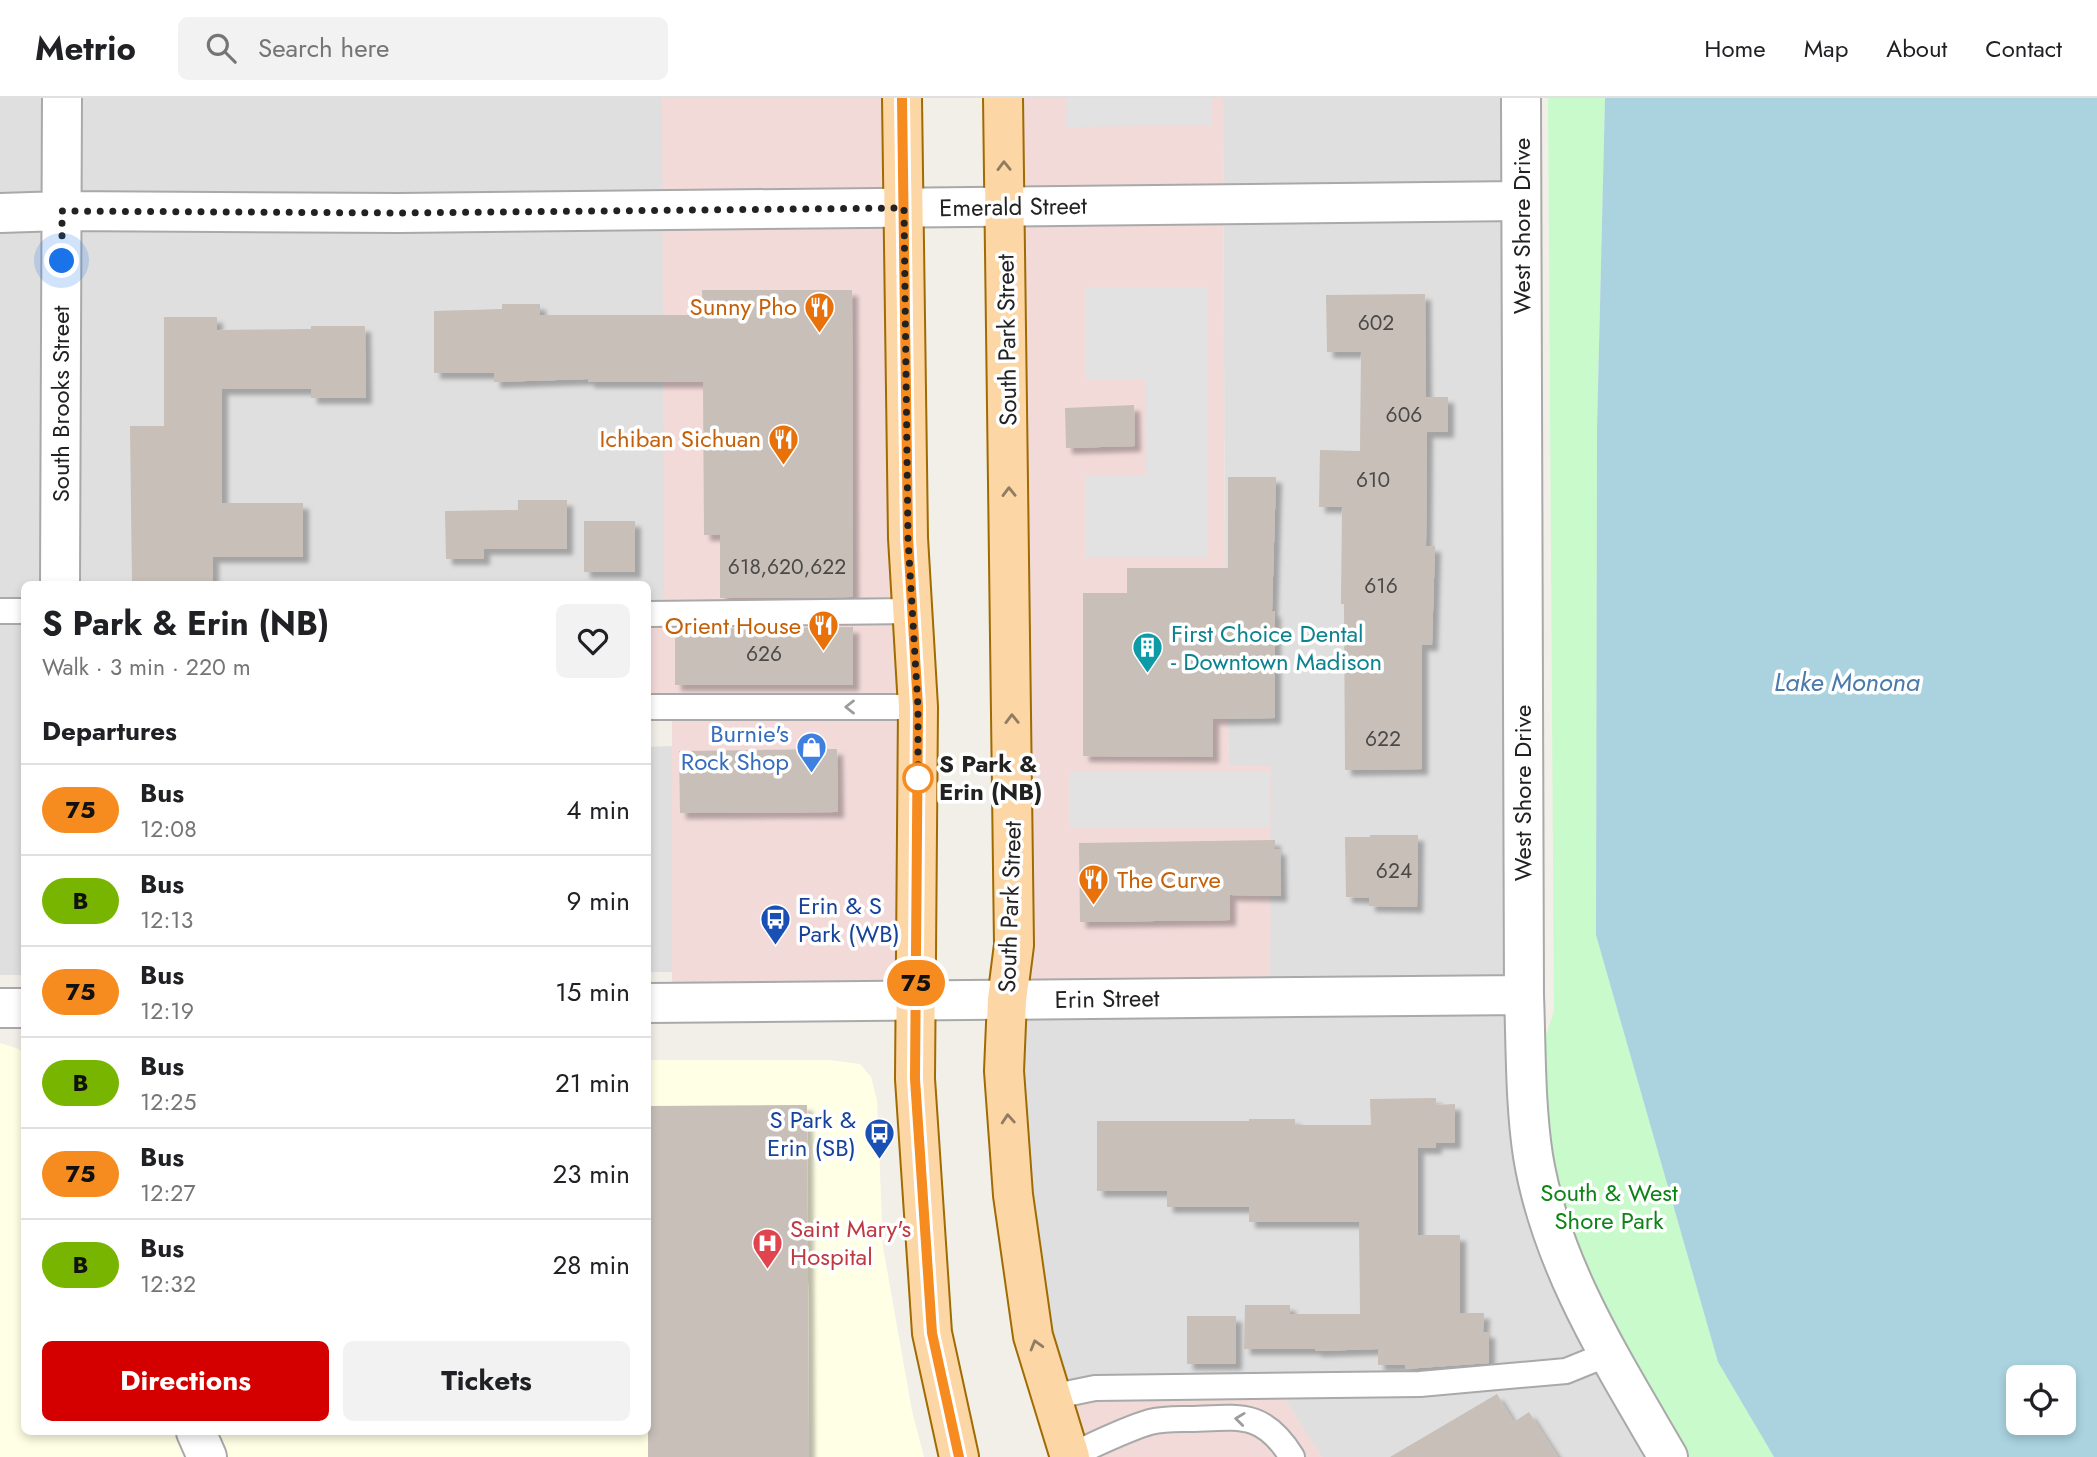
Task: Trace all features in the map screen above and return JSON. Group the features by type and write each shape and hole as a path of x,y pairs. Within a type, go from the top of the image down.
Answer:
{"main road":[{"path":"902,98 908,538 918,707 915,1079 932,1333 959,1457"},
{"name":"South Park Street","path":"1003,98 1014,945 1007,1000 1004,1071 1013,1195 1033,1336 1070,1456"}],"street":[{"name":"South Brooks Street","path":"61,581 62,98"},
{"name":"West Shore Drive","path":"1521,98 1524,995 1527,1093 1533,1156 1549,1224 1587,1315 1668,1457"},
{"name":"Emerald Street","path":"0,213 400,213 1521,201"},
{"name":"Erin Street","path":"651,1003 1524,995"},
{"path":"0,1008 21,1008"},
{"path":"196,1435 206,1457"}],"lane":[{"path":"0,611 21,611"},
{"path":"651,614 912,611"},
{"path":"651,707 918,707"},
{"path":"1051,1397 1095,1388 1420,1384 1566,1371 1608,1354"},
{"path":"1070,1456 1152,1421 1245,1418 1268,1428 1279,1437 1292,1457"}],"shaded area":[{"path":"0,98 668,98 669,600 651,600 651,581 21,581 21,975 0,975"},
{"path":"662,98 902,98 915,1001 672,1002 672,707 651,707 651,614 664,613"},
{"path":"1004,98 1223,98 1225,592 1229,765 1271,766 1270,997 1007,1000"},
{"path":"1067,98 1211,98 1211,125 1066,127"},
{"path":"1223,98 1521,98 1524,995 1668,1457 1322,1457 1275,1385 1051,1397 1007,1000 1271,767 1229,766 1225,592"},
{"path":"1086,287 1207,287 1207,558 1086,558 1086,476 1146,476 1146,380 1086,379"},
{"path":"672,746 672,972 651,972 651,747"},
{"path":"1269,771 1269,827 1070,828 1069,772"},
{"name":"Saint Mary's Hospital","path":"0,1043 21,1051 21,1435 651,1435 651,1060 830,1060 860,1064 871,1077 877,1100 883,1247 912,1411 924,1457 0,1457"},
{"path":"1276,1385 1322,1457 1070,1457 1051,1397"}],"green space":[{"name":"South & West Shore Park","path":"1548,98 1605,98 1597,430 1596,935 1718,1362 1774,1457 1668,1457 1608,1354 1527,1093 1554,1011"}],"water":[{"name":"Lake Monona","path":"1605,98 2097,98 2097,1457 1774,1457 1718,1362 1596,935 1597,430"}],"building":[{"path":"702,290 852,290 853,597 720,598 720,535 704,535 703,382 588,382 588,379 494,382 494,373 434,373 434,311 502,309 502,304 540,304 540,315 703,315"},
{"path":"1425,294 1426,397 1448,397 1448,432 1427,432 1426,546 1435,546 1432,645 1422,645 1422,769 1345,770 1344,604 1341,604 1342,507 1319,507 1320,450 1360,451 1361,352 1327,352 1326,295"},
{"path":"164,317 217,317 217,330 365,326 366,398 311,398 311,389 222,389 222,503 303,503 303,557 213,557 213,581 132,581 130,426 164,426"},
{"path":"1134,405 1135,446 1066,448 1065,408"},
{"name":"First Choice Dental - Downtown Madison","path":"1228,477 1276,477 1272,611 1275,611 1275,718 1213,719 1213,757 1083,756 1083,593 1127,593 1127,568 1228,568"},
{"path":"518,500 567,500 567,549 484,549 484,559 446,559 445,511 518,510"},
{"path":"584,521 635,521 635,572 584,572"},
{"path":"853,627 853,685 675,685 675,629"},
{"path":"837,749 838,812 680,813 679,751"},
{"path":"1418,835 1417,907 1369,906 1369,898 1346,897 1345,837"},
{"path":"1275,840 1275,849 1280,849 1281,896 1230,895 1230,920 1080,922 1079,843"},
{"path":"1436,1098 1436,1105 1455,1104 1455,1143 1436,1143 1436,1148 1418,1148 1418,1235 1460,1235 1460,1313 1484,1313 1483,1332 1489,1332 1489,1363 1405,1369 1405,1365 1378,1365 1378,1349 1244,1349 1245,1305 1290,1305 1290,1314 1360,1314 1359,1222 1249,1222 1249,1207 1167,1207 1167,1191 1097,1191 1097,1121 1295,1119 1295,1125 1371,1125 1370,1099"},
{"path":"807,1105 809,1457 648,1457 648,1435 651,1435 651,1106"},
{"path":"1187,1316 1236,1316 1236,1364 1187,1364"},
{"path":"1497,1394 1514,1422 1529,1412 1558,1457 1390,1457"}],"bus line":[{"name":"75","path":"902,98 908,538 918,707 915,1079 932,1333 959,1457"}],"place":[{"name":"Sunny Pho","path":"820,334"},
{"name":"Ichiban Sichuan","path":"784,466"},
{"name":"Orient House","path":"824,653"},
{"name":"First Choice Dental - Downtown Madison","path":"1148,675"},
{"name":"Burnie's Rock Shop","path":"812,775"},
{"name":"S Park & Erin (NB)","path":"918,778"},
{"name":"The Curve","path":"1094,907"},
{"name":"Erin & S Park (WB)","path":"775,947"},
{"name":"S Park & Erin (SB)","path":"879,1161"},
{"name":"Saint Mary's Hospital","path":"767,1270"}],"route":[{"path":"62,261 62,211 400,213 904,208 908,538 918,707 918,785 918,778"}]}
